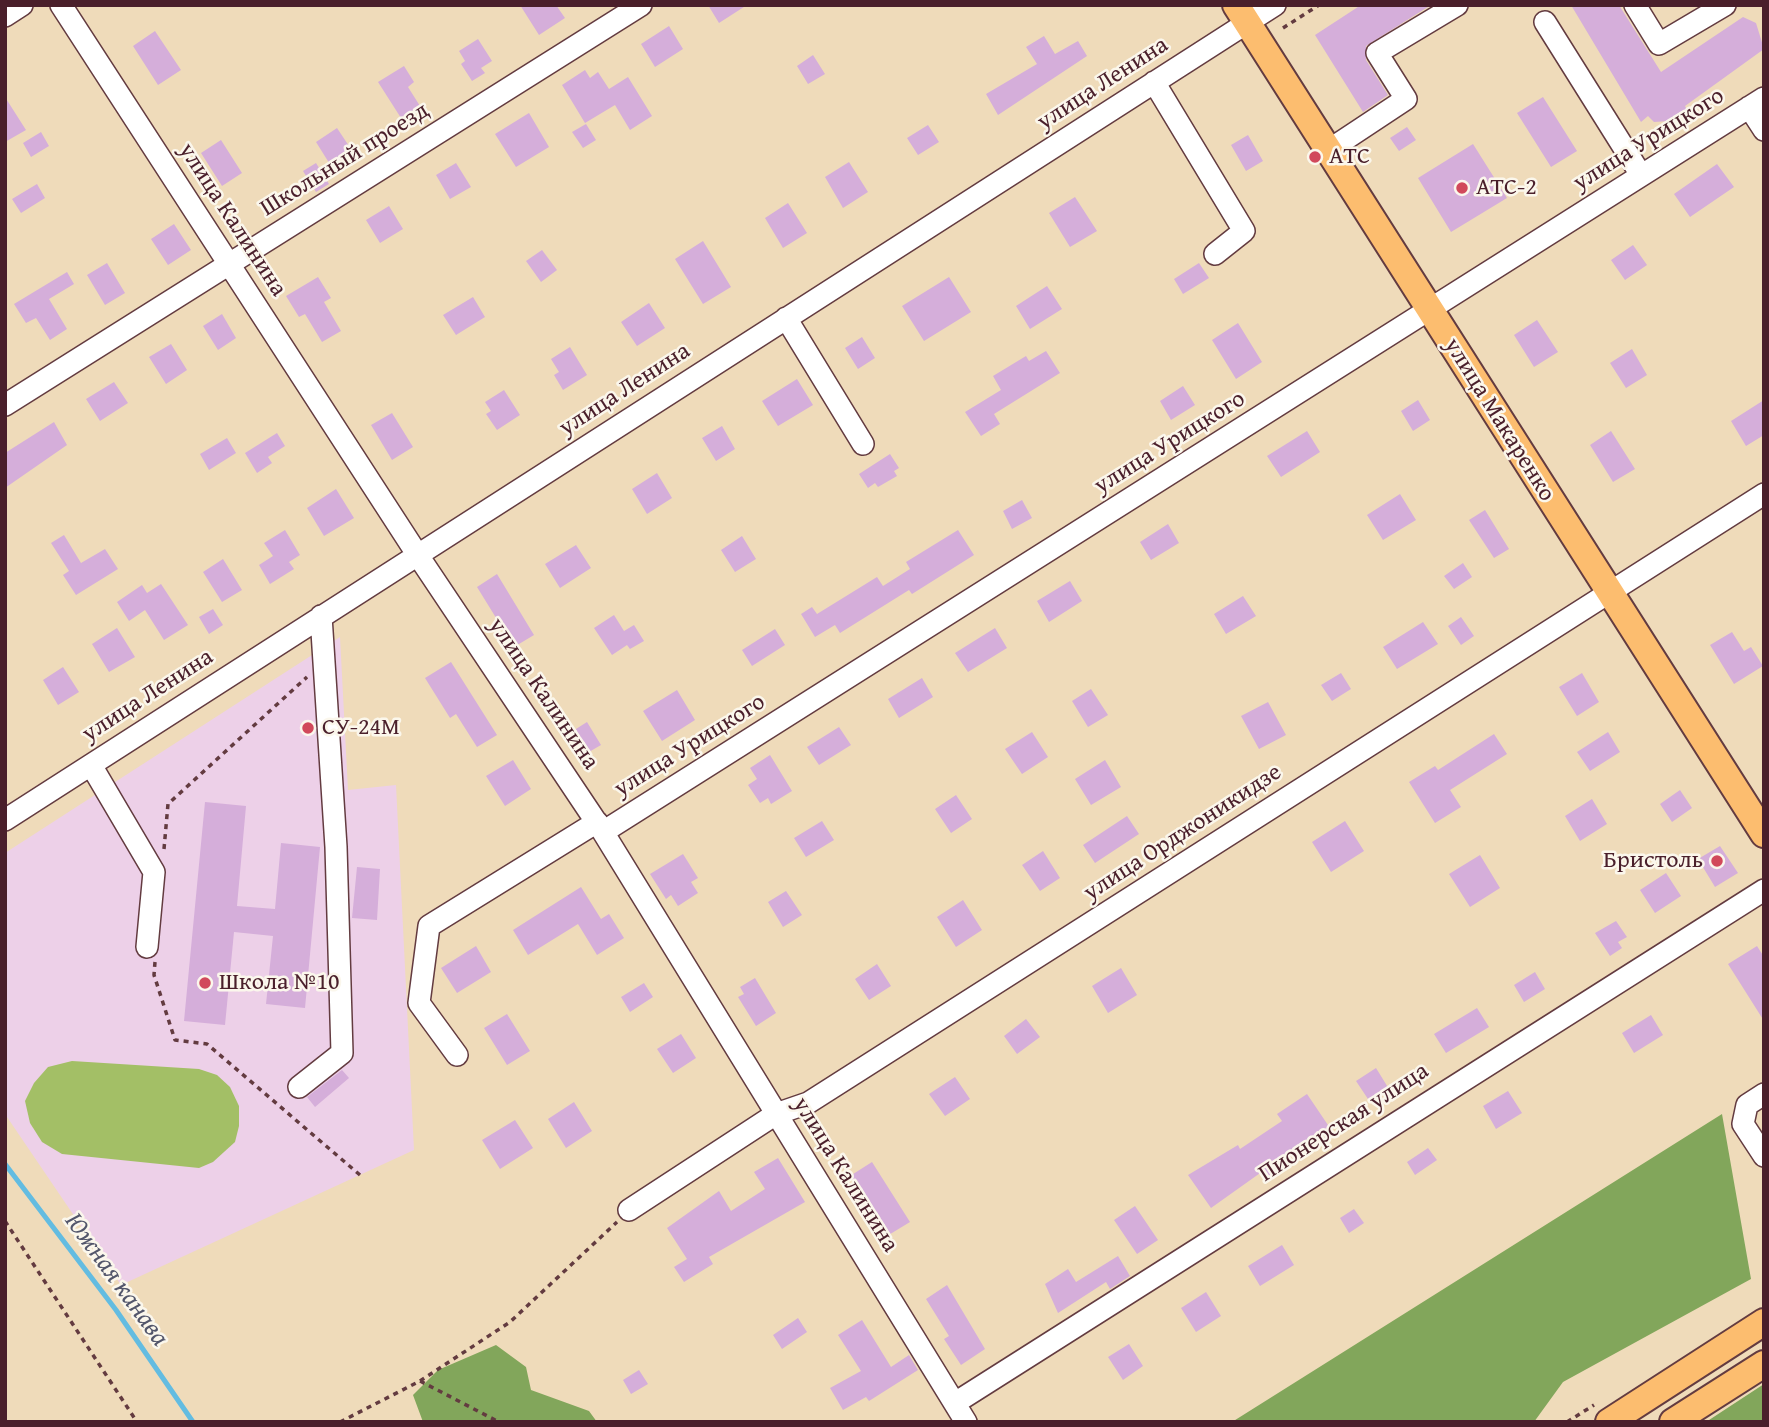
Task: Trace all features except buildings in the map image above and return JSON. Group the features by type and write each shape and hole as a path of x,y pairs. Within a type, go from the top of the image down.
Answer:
{"main road":[{"name":"улица Макаренко","path":"1242,14 1608,593 1764,834"},
{"path":"1609,1422 1764,1322"},
{"path":"1673,1422 1764,1364"}],"street":[{"path":"5,16 23,5"},
{"name":"улица Калинина","path":"61,5 418,554 600,827 960,1413"},
{"name":"Школьный проезд","path":"5,405 641,5"},
{"name":"улица Ленина","path":"5,820 1154,82 1242,14 1275,5"},
{"path":"1329,150 1406,99 1377,53 1457,5"},
{"path":"1635,5 1659,44 1725,5"},
{"path":"1545,22 1641,175"},
{"path":"1154,82 1244,231 1216,254"},
{"path":"1756,103 1764,130"},
{"name":"улица Урицкого","path":"457,1055 419,1003 429,926 600,827 1431,310 1756,103"},
{"path":"786,318 863,444"},
{"name":"улица Орджоникидзе","path":"629,1210 776,1114 808,1103 1764,494"},
{"path":"299,1087 342,1053 336,847 321,616"},
{"path":"90,765 154,872 147,947"},
{"name":"Пионерская улица","path":"960,1413 1764,890"},
{"path":"1764,1094 1747,1105 1743,1124 1764,1156"}],"path":[{"path":"1283,28 1319,5"},
{"path":"168,804 324,662"},
{"path":"174,1040 207,1044 360,1175"},
{"path":"340,1422 421,1381 510,1322 629,1210"},
{"path":"5,1221 137,1422"},
{"path":"421,1381 499,1422"}],"shaded area":[{"name":"Школа №10","path":"340,637 348,790 396,785 414,1150 121,1285 5,1114 5,853"}],"green space":[{"path":"72,1061 199,1069 217,1075 230,1087 239,1106 239,1126 235,1142 213,1162 199,1168 62,1154 42,1142 30,1123 25,1101 34,1083 48,1067"},
{"path":"1722,1114 1751,1279 1563,1382 1534,1422 1232,1422"},
{"path":"496,1345 526,1367 531,1390 589,1411 597,1422 423,1422 413,1395 438,1370"},
{"path":"1764,1384 1764,1422 1706,1422"}],"waterway":[{"name":"Южная канава","path":"5,1164 116,1310 193,1422"}],"place":[{"name":"АТС","path":"1315,157"},
{"name":"АТС-2","path":"1462,188"},
{"name":"СУ-24М","path":"308,728"},
{"name":"Бристоль","path":"1717,861"},
{"name":"Школа №10","path":"205,983"}]}
